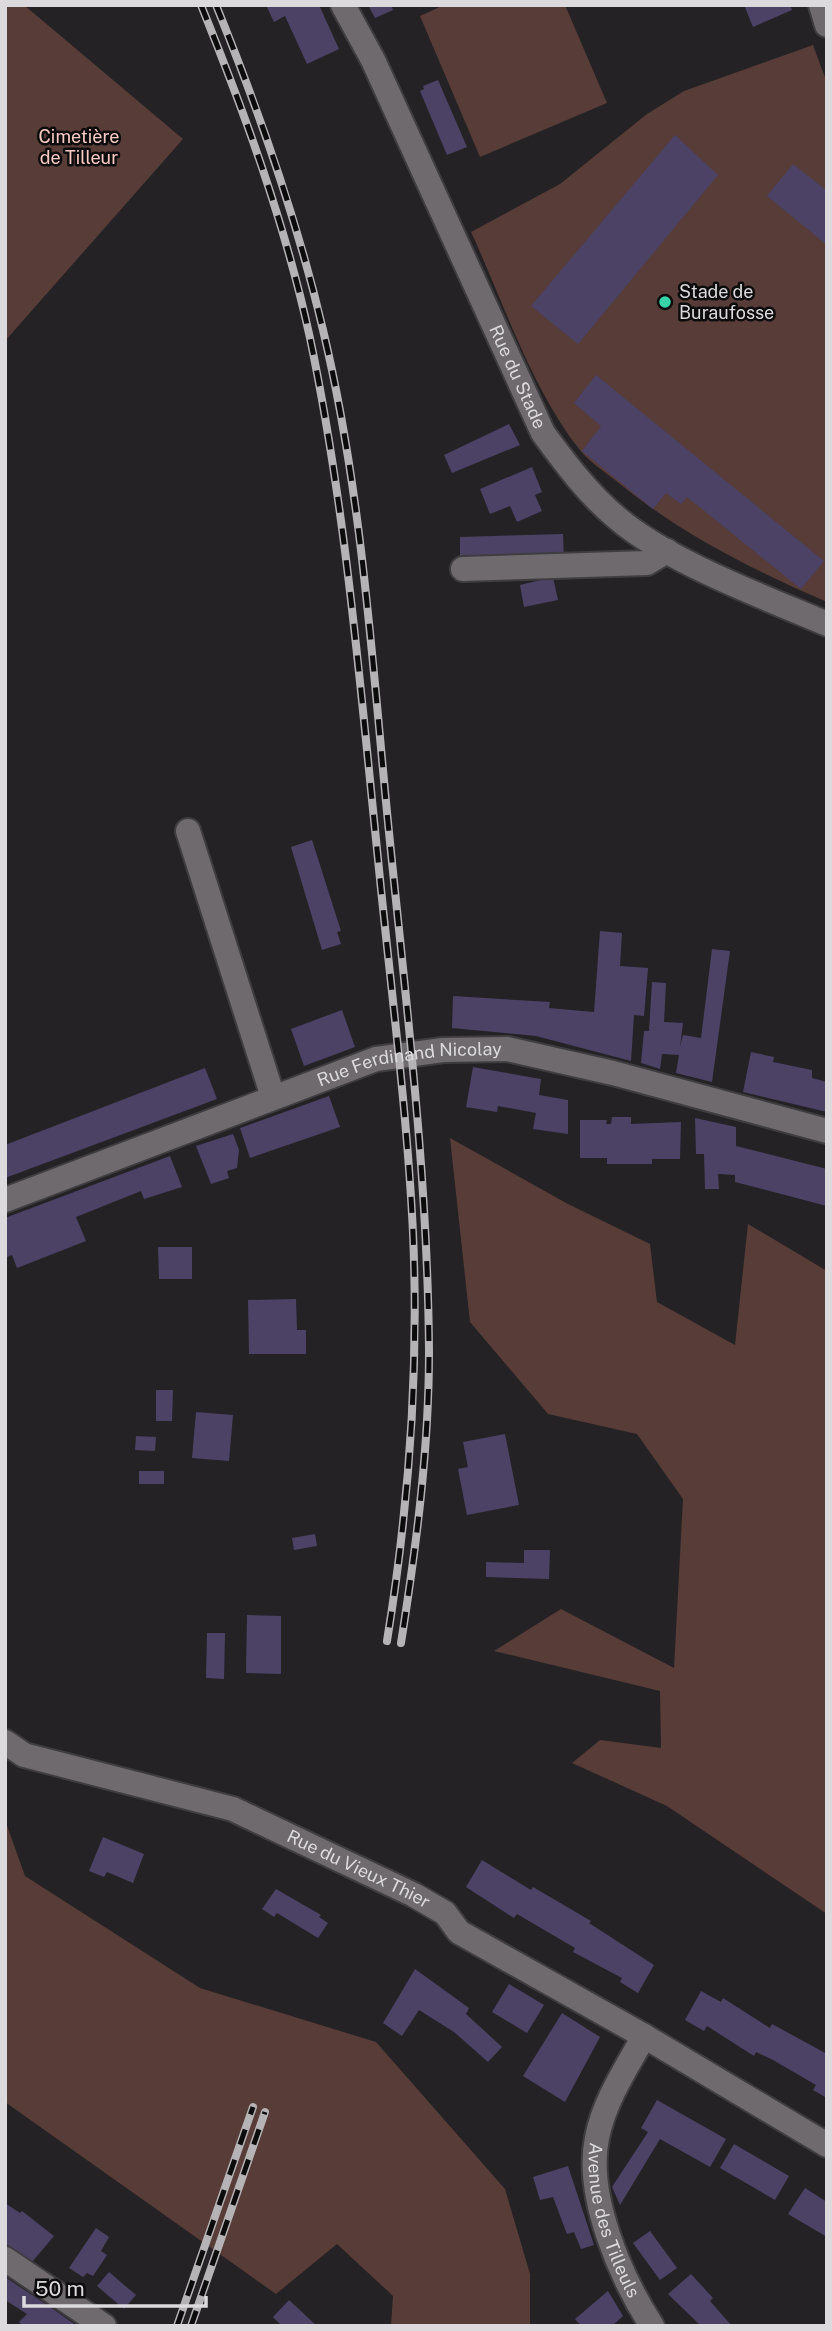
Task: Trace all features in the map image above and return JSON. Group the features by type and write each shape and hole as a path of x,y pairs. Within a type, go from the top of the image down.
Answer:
{"street":[{"name":"Rue du Stade","path":"343,5 373,60 542,433 575,476 616,518 667,551 827,624"},
{"path":"821,5 827,25"},
{"path":"463,569 647,563 667,551"},
{"path":"188,831 273,1097"},
{"name":"Rue Ferdinand Nicolay","path":"5,1200 68,1179 376,1059 443,1050 508,1049 613,1073 827,1131"},
{"name":"Rue du Vieux Thier","path":"5,1742 24,1755 233,1809 414,1895 445,1913 459,1932 644,2036 827,2145"},
{"name":"Avenue des Tilleuls","path":"644,2036 608,2102 597,2138 594,2163 608,2232 636,2301 652,2326"},
{"path":"5,2259 104,2326"}],"green space":[{"name":"Cimetière de Tilleur","path":"5,5 24,5 183,139 5,341"},
{"path":"444,5 565,5 607,103 480,157 420,16"},
{"name":"Stade de Buraufosse","path":"813,45 827,83 827,602 746,564 694,535 644,502 584,455 563,426 533,373 471,232 560,184 647,114 684,91"},
{"path":"450,1138 568,1204 650,1244 657,1302 735,1345 748,1224 827,1271 827,1914 667,1806 572,1763 600,1740 661,1748 660,1691 494,1651 561,1609 674,1668 683,1499 637,1434 548,1414 470,1322"},
{"path":"5,1820 25,1876 200,1988 376,2042 505,2189 530,2274 530,2326 391,2326 393,2296 337,2244 276,2294 5,2102"}],"building":[{"path":"266,5 319,5 339,49 307,64 285,16 274,22"},
{"path":"368,5 391,5 393,10 375,18"},
{"path":"744,5 790,5 792,10 753,27"},
{"path":"438,80 467,147 447,155 420,91 424,89 423,86"},
{"path":"675,135 718,175 578,344 531,306"},
{"path":"793,164 827,191 827,245 767,196"},
{"path":"596,375 824,561 801,589 687,497 681,504 666,493 653,509 582,451 601,426 574,403"},
{"path":"509,424 520,445 452,473 444,455"},
{"path":"532,467 542,492 535,495 542,511 517,522 510,506 490,514 480,489"},
{"path":"563,534 564,561 460,563 460,537"},
{"path":"553,577 558,600 524,607 520,585"},
{"path":"312,840 341,931 337,932 341,944 322,950 291,847"},
{"path":"600,931 622,933 620,966 648,968 644,1016 634,1015 631,1061 536,1036 452,1028 453,996 550,1002 549,1008 594,1012"},
{"path":"712,949 730,951 712,1082 676,1073 679,1055 662,1054 660,1069 641,1063 644,1031 649,1031 652,982 666,983 664,1022 683,1023 680,1047 683,1035 701,1038"},
{"path":"342,1010 355,1047 304,1066 291,1029"},
{"path":"751,1052 774,1057 773,1062 812,1070 812,1078 827,1082 827,1112 743,1092"},
{"path":"473,1067 541,1079 539,1095 568,1100 568,1134 533,1129 536,1113 498,1106 497,1112 466,1107"},
{"path":"205,1068 217,1099 5,1178 5,1145"},
{"path":"329,1096 340,1127 250,1158 240,1128"},
{"path":"612,1117 631,1117 631,1124 681,1122 680,1159 652,1159 652,1164 607,1164 607,1158 580,1158 580,1120 607,1120 606,1124 611,1124"},
{"path":"695,1118 736,1127 736,1146 827,1169 827,1206 735,1182 735,1175 718,1174 719,1189 705,1189 704,1154 696,1154"},
{"path":"233,1134 239,1150 237,1168 227,1171 229,1178 211,1184 196,1146"},
{"path":"170,1156 182,1187 144,1199 141,1191 76,1217 86,1241 17,1268 12,1255 5,1258 5,1218"},
{"path":"158,1247 192,1247 192,1279 159,1279"},
{"path":"296,1299 297,1330 306,1330 306,1354 249,1354 248,1300"},
{"path":"156,1390 173,1390 172,1421 156,1421"},
{"path":"196,1412 233,1415 229,1461 192,1458"},
{"path":"505,1434 519,1505 467,1515 458,1469 468,1467 463,1442"},
{"path":"136,1436 156,1437 155,1451 135,1450"},
{"path":"139,1471 164,1471 164,1484 139,1484"},
{"path":"315,1534 317,1546 294,1550 292,1538"},
{"path":"524,1550 550,1550 549,1579 486,1577 486,1562 524,1563"},
{"path":"247,1615 281,1616 281,1674 246,1673"},
{"path":"207,1633 225,1633 224,1679 206,1678"},
{"path":"103,1837 144,1854 133,1883 107,1872 104,1877 89,1871"},
{"path":"482,1860 531,1890 533,1887 591,1921 589,1923 654,1965 638,1993 620,1982 622,1978 573,1952 575,1948 517,1914 514,1918 466,1887"},
{"path":"276,1889 321,1915 319,1917 328,1923 318,1938 277,1913 274,1917 262,1909"},
{"path":"415,1969 469,2008 466,2014 502,2047 488,2062 454,2032 419,2010 402,2036 383,2023"},
{"path":"509,1984 544,2005 527,2033 492,2012"},
{"path":"701,1991 721,2002 723,1998 770,2028 772,2024 827,2054 827,2098 813,2090 816,2085 773,2060 756,2052 754,2056 707,2026 704,2031 685,2020"},
{"path":"562,2013 600,2037 565,2102 523,2076"},
{"path":"657,2100 726,2139 710,2167 660,2139 620,2205 612,2187 648,2132 641,2128"},
{"path":"734,2144 789,2176 775,2200 720,2168"},
{"path":"568,2166 594,2245 581,2249 574,2232 567,2234 553,2197 540,2200 533,2177"},
{"path":"805,2188 827,2202 827,2237 788,2214"},
{"path":"5,2203 20,2213 22,2211 54,2236 32,2262 5,2243"},
{"path":"96,2228 109,2237 101,2251 107,2255 93,2276 87,2273 83,2277 69,2268"},
{"path":"650,2231 677,2268 660,2280 633,2243"},
{"path":"109,2272 136,2295 124,2309 97,2286"},
{"path":"691,2274 713,2298 710,2301 732,2326 701,2326 668,2294"},
{"path":"5,2277 77,2326 23,2326 19,2322 27,2314 5,2300"},
{"path":"608,2291 623,2316 612,2326 581,2326 575,2319"},
{"path":"289,2300 317,2326 282,2326 273,2317"}],"railway":[{"path":"201,5 263,169 300,295 323,403 351,598 402,1092 415,1284 410,1437 401,1539 387,1641"},
{"path":"216,5 276,166 313,289 337,394 366,590 416,1102 428,1289 429,1352 424,1462 401,1643"},
{"path":"177,2326 253,2107"},
{"path":"191,2326 265,2112"}],"place":[{"name":"Stade de Buraufosse","path":"665,302"}]}
